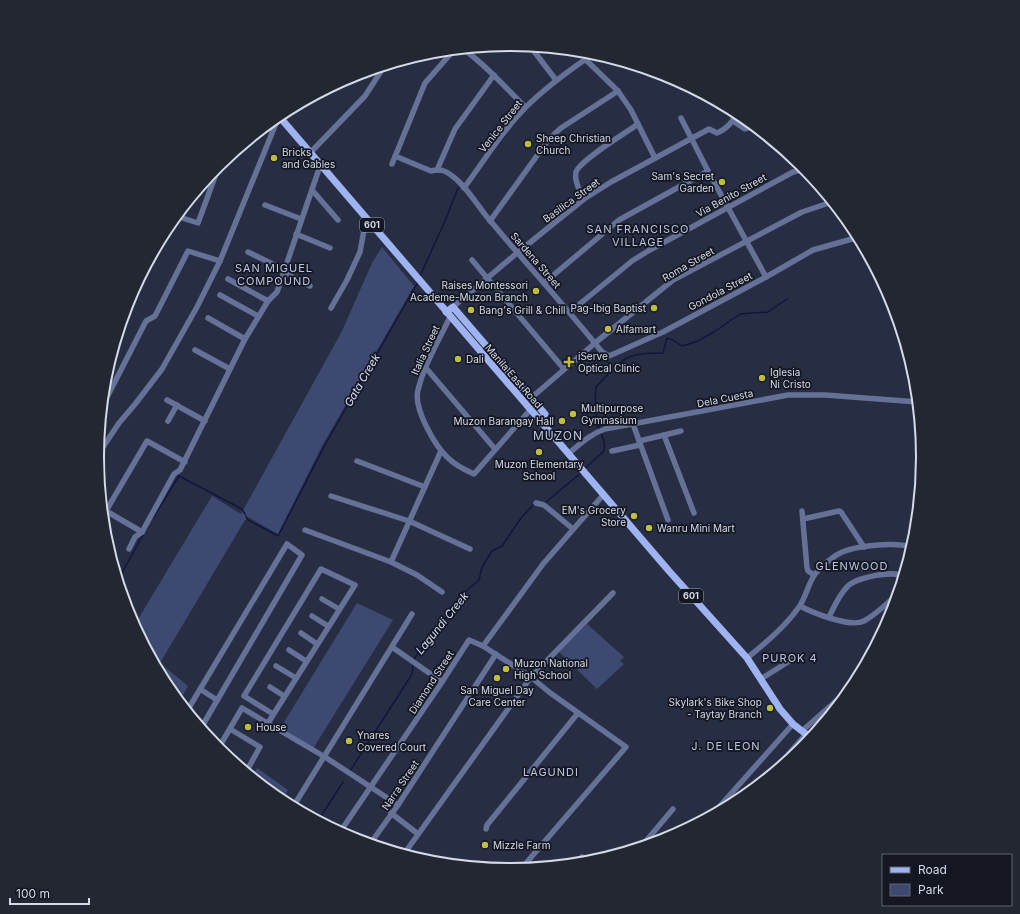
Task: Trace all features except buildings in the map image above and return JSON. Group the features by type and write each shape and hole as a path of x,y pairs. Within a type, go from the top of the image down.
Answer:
{"main road":[{"name":"Manila East Road","path":"282,121 524,404 604,494 669,571 747,658 780,709 794,724"},
{"path":"448,315 453,307 492,351 545,414 540,421"},
{"path":"485,357 492,351"},
{"path":"524,404 532,398"},
{"name":"601","path":"794,724 806,735"}],"street":[{"path":"536,52 556,80"},
{"path":"469,53 494,75 525,108"},
{"path":"392,164 425,83 449,56"},
{"name":"Venice Street","path":"464,188 514,120 525,108 556,80 583,61 587,62 618,91"},
{"path":"310,153 365,96 380,73"},
{"path":"437,170 455,129 494,75"},
{"path":"490,221 549,139 561,128 618,91 631,110 655,158"},
{"path":"681,118 766,277"},
{"path":"735,118 733,121 745,129 748,128"},
{"name":"Basilica Street","path":"453,307 584,199 611,182 691,138 709,129 717,133 725,130 733,121"},
{"path":"584,199 576,184 576,172 580,166 584,161 638,124"},
{"path":"104,445 119,423 162,368 197,306 220,261 274,127"},
{"name":"Sardena Street","path":"395,156 431,171 437,170 451,174 595,343"},
{"path":"129,549 135,537 142,532 174,474 180,470 185,462 246,338 268,300 277,292 320,166"},
{"path":"544,283 619,220 708,171"},
{"name":"Via Benito Street","path":"570,312 632,261 648,251 798,171"},
{"path":"182,218 198,223 214,180"},
{"path":"312,190 338,220"},
{"name":"Roma Street","path":"532,398 595,343 673,280 802,212 827,204"},
{"path":"265,205 301,219"},
{"path":"331,308 347,280 360,252 366,219"},
{"path":"296,234 330,248"},
{"name":"Gondola Street","path":"595,343 602,352 609,356 615,354 663,332 813,250 853,239"},
{"path":"109,393 146,321 155,316 188,251 220,261"},
{"path":"248,252 310,286"},
{"path":"472,260 564,369"},
{"path":"228,279 268,300"},
{"path":"220,295 258,316"},
{"name":"Italia Street","path":"448,315 417,391 419,406 433,440 441,451 449,459 474,474 530,410"},
{"path":"208,318 246,338"},
{"path":"194,350 230,369"},
{"path":"426,368 495,449"},
{"name":"Dela Cuesta","path":"568,454 598,432 605,429 788,395 825,395 913,402"},
{"path":"167,400 205,421"},
{"path":"168,421 177,405"},
{"path":"633,424 668,520"},
{"path":"612,451 681,431"},
{"path":"664,435 694,513"},
{"path":"107,509 148,441 185,462"},
{"path":"391,562 441,451"},
{"path":"357,461 424,487"},
{"path":"527,862 626,747 549,692 531,677 483,646 543,564 604,494"},
{"path":"330,496 409,521 470,549"},
{"path":"536,502 544,505 573,529"},
{"path":"802,511 807,568 808,571 814,575"},
{"path":"803,519 839,511 864,547"},
{"path":"108,516 142,532"},
{"path":"305,530 391,562 417,575 442,592"},
{"path":"190,706 287,544 302,555 204,723"},
{"path":"747,658 771,639 785,624 800,606 814,575 836,555 864,547 891,544 906,546"},
{"path":"268,723 355,585 320,569 244,696 273,714"},
{"path":"829,617 836,603 850,583 894,573 898,574"},
{"path":"407,849 531,677 613,593"},
{"path":"322,599 339,609"},
{"path":"800,606 814,613 844,622 853,623 863,622 889,602"},
{"path":"296,802 412,614"},
{"path":"312,616 328,626"},
{"path":"300,633 317,644"},
{"name":"Diamond Street","path":"344,827 371,789 468,640 483,646"},
{"path":"392,647 442,682"},
{"path":"289,650 306,661"},
{"name":"Narra Street","path":"373,839 398,805 496,654"},
{"path":"761,679 799,655"},
{"path":"276,666 296,678"},
{"path":"270,687 284,696"},
{"path":"200,689 217,700"},
{"path":"222,743 242,708 325,757 371,789 398,805"},
{"path":"486,829 487,825 578,712"},
{"path":"723,803 794,724"},
{"path":"230,729 260,747 249,767"},
{"path":"649,838 673,809"},
{"path":"391,813 418,834"}],"green space":[{"path":"382,247 414,286 322,446 278,534 248,517 245,520 160,663 188,686 182,696 158,660 138,619 212,496 241,514 342,331 372,263"},
{"path":"357,603 393,620 311,752 278,732"},
{"path":"587,624 624,657 620,661 624,664 597,689 559,652"},
{"path":"257,768 288,790 285,795 263,779 255,772"}],"waterway":[{"name":"Gata Creek","path":"420,276 458,188"},
{"name":"Gata Creek","path":"246,516 248,520 278,536 326,443 418,282"},
{"name":"Lagundi Creek","path":"584,469 603,452 604,448 604,441 596,418 596,387 619,364 635,355 645,353 663,353 667,338 682,346 698,341 740,314 768,312 787,299"},
{"name":"Lagundi Creek","path":"545,503 582,472"},
{"name":"Gata Creek","path":"153,518 179,476 242,509 245,514"},
{"name":"Lagundi Creek","path":"414,659 465,592 479,580 482,567 492,551 502,546 521,518 534,504"},
{"name":"Gata Creek","path":"122,574 143,535"},
{"name":"Lagundi Creek","path":"350,771 412,674 413,665"},
{"name":"Lagundi Creek","path":"321,816 343,782"}],"place":[{"name":"Sheep Christian Church","path":"528,144"},
{"name":"Bricks and Gables","path":"274,158"},
{"name":"Sam's Secret Garden","path":"722,182"},
{"name":"Raises Montessori Academe-Muzon Branch","path":"536,291"},
{"name":"Pag-Ibig Baptist","path":"654,308"},
{"name":"Bang's Grill & Chill","path":"471,310"},
{"name":"Alfamart","path":"608,329"},
{"name":"Dali","path":"458,359"},
{"name":"iServe Optical Clinic","path":"569,362"},
{"name":"Iglesia Ni Cristo","path":"762,378"},
{"name":"Multipurpose Gymnasium","path":"573,414"},
{"name":"Muzon Barangay Hall","path":"562,421"},
{"name":"Muzon Elementary School","path":"539,452"},
{"name":"EM's Grocery Store","path":"634,516"},
{"name":"Wanru Mini Mart","path":"649,528"},
{"name":"Muzon National High School","path":"506,669"},
{"name":"San Miguel Day Care Center","path":"497,678"},
{"name":"Skylark's Bike Shop - Taytay Branch","path":"770,708"},
{"name":"House","path":"248,727"},
{"name":"Ynares Covered Court","path":"349,741"},
{"name":"Mizzle Farm","path":"485,845"}],"district":[{"name":"SAN FRANCISCO VILLAGE","path":"638,235"},
{"name":"SAN MIGUEL COMPOUND","path":"274,274"},
{"name":"MUZON","path":"558,436"},
{"name":"GLENWOOD","path":"852,566"},
{"name":"PUROK 4","path":"790,658"},
{"name":"J. DE LEON","path":"726,746"},
{"name":"LAGUNDI","path":"551,772"}]}
